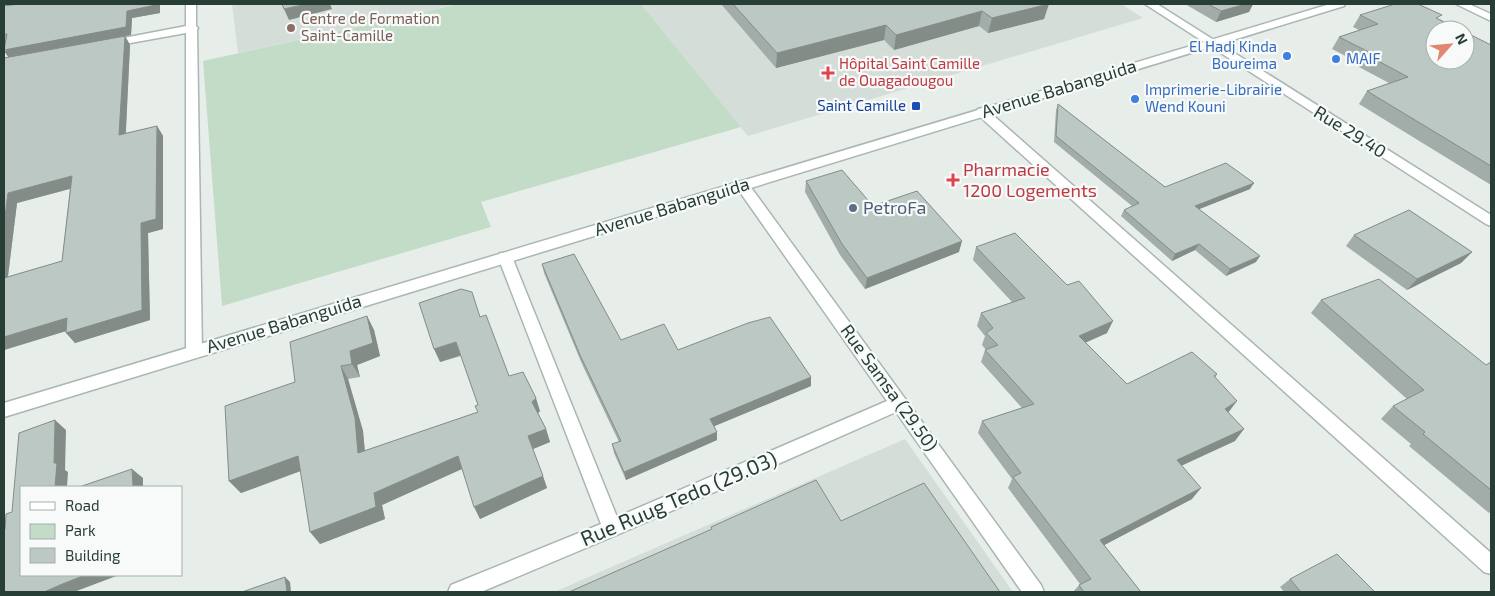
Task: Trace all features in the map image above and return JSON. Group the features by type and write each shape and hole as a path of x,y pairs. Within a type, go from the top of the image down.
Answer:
{"street":[{"path":"191,4 193,28 194,352"},
{"name":"Rue 29.40","path":"1150,4 1491,221"},
{"name":"Avenue Babanguida","path":"4,410 1340,4"},
{"path":"1461,4 1491,18"},
{"path":"98,46 193,28"},
{"path":"982,112 1491,565"},
{"name":"Rue Samsa (29.50)","path":"742,186 900,403 1034,592"},
{"path":"505,257 612,528"},
{"name":"Rue Ruug Tedo (29.03)","path":"458,592 612,528 900,403"}],"shaded area":[{"name":"Centre de Formation Saint-Camille","path":"232,4 458,4 238,53"},
{"name":"Hôpital Saint Camille de Ouagadougou","path":"641,4 1121,4 1143,18 748,136"},
{"path":"905,439 1013,592 554,592"}],"green space":[{"path":"459,4 641,4 741,127 481,202 491,227 222,306 203,61"}],"building":[{"path":"19,4 156,5 127,11 126,27 4,50 7,34 4,34 4,6"},
{"path":"282,4 307,4 284,9"},
{"path":"733,4 1049,4 992,18 982,11 896,35 886,25 777,53"},
{"path":"1208,4 1246,4 1221,11"},
{"path":"1395,4 1418,4 1442,15 1436,18 1440,20 1425,20 1425,70 1475,70 1475,37 1491,45 1491,166 1367,91 1408,77 1367,55 1371,53 1339,37 1378,24 1360,15"},
{"path":"125,36 119,135 157,126 156,219 141,223 142,310 66,333 67,318 4,337 4,278 62,261 72,176 8,193 4,224 4,58"},
{"path":"1058,104 1165,187 1226,163 1254,183 1195,206 1260,256 1230,269 1199,244 1175,254 1124,210 1139,203 1056,136"},
{"path":"842,170 873,206 917,191 962,241 867,278 842,244 806,181"},
{"path":"1409,210 1472,252 1417,279 1354,235"},
{"path":"1015,233 1067,285 1079,281 1113,321 1079,336 1127,384 1192,352 1217,374 1214,376 1237,401 1225,409 1244,429 1177,460 1201,488 1100,540 1141,592 1084,592 1079,585 1091,579 1013,477 1021,473 982,421 1034,404 985,350 998,345 986,333 993,328 981,313 1025,298 976,247"},
{"path":"574,254 621,340 664,324 678,350 748,323 770,317 811,377 710,419 717,432 624,472 612,444 621,441 580,355 542,264"},
{"path":"1379,279 1486,365 1491,362 1491,490 1423,434 1425,432 1393,406 1424,390 1321,300"},
{"path":"461,289 472,292 480,317 486,315 509,376 523,372 536,398 532,402 546,429 528,436 543,476 474,507 458,456 374,493 376,507 310,532 298,456 229,481 225,406 295,382 290,342 367,316 373,343 350,351 352,364 341,366 355,418 358,453 478,412 475,406 478,405 456,342 434,349 419,303"},
{"path":"55,420 54,463 57,463 55,486 20,486 20,576 83,576 44,592 4,592 4,529 6,514 12,512 19,433"},
{"path":"132,469 133,486 82,486"},
{"path":"816,480 841,521 924,483 1000,592 569,592 712,529 711,527"},
{"path":"1337,554 1375,592 1301,592 1290,579"},
{"path":"285,577 287,592 242,592"}],"place":[{"name":"Centre de Formation Saint-Camille","path":"291,28"},
{"name":"El Hadj Kinda Boureima","path":"1287,56"},
{"name":"MAIF","path":"1336,59"},
{"name":"Hôpital Saint Camille de Ouagadougou","path":"828,73"},
{"name":"Imprimerie-Librairie Wend Kouni","path":"1135,99"},
{"name":"Saint Camille","path":"916,106"},
{"name":"Pharmacie 1200 Logements","path":"953,180"},
{"name":"PetroFa","path":"853,208"}]}
